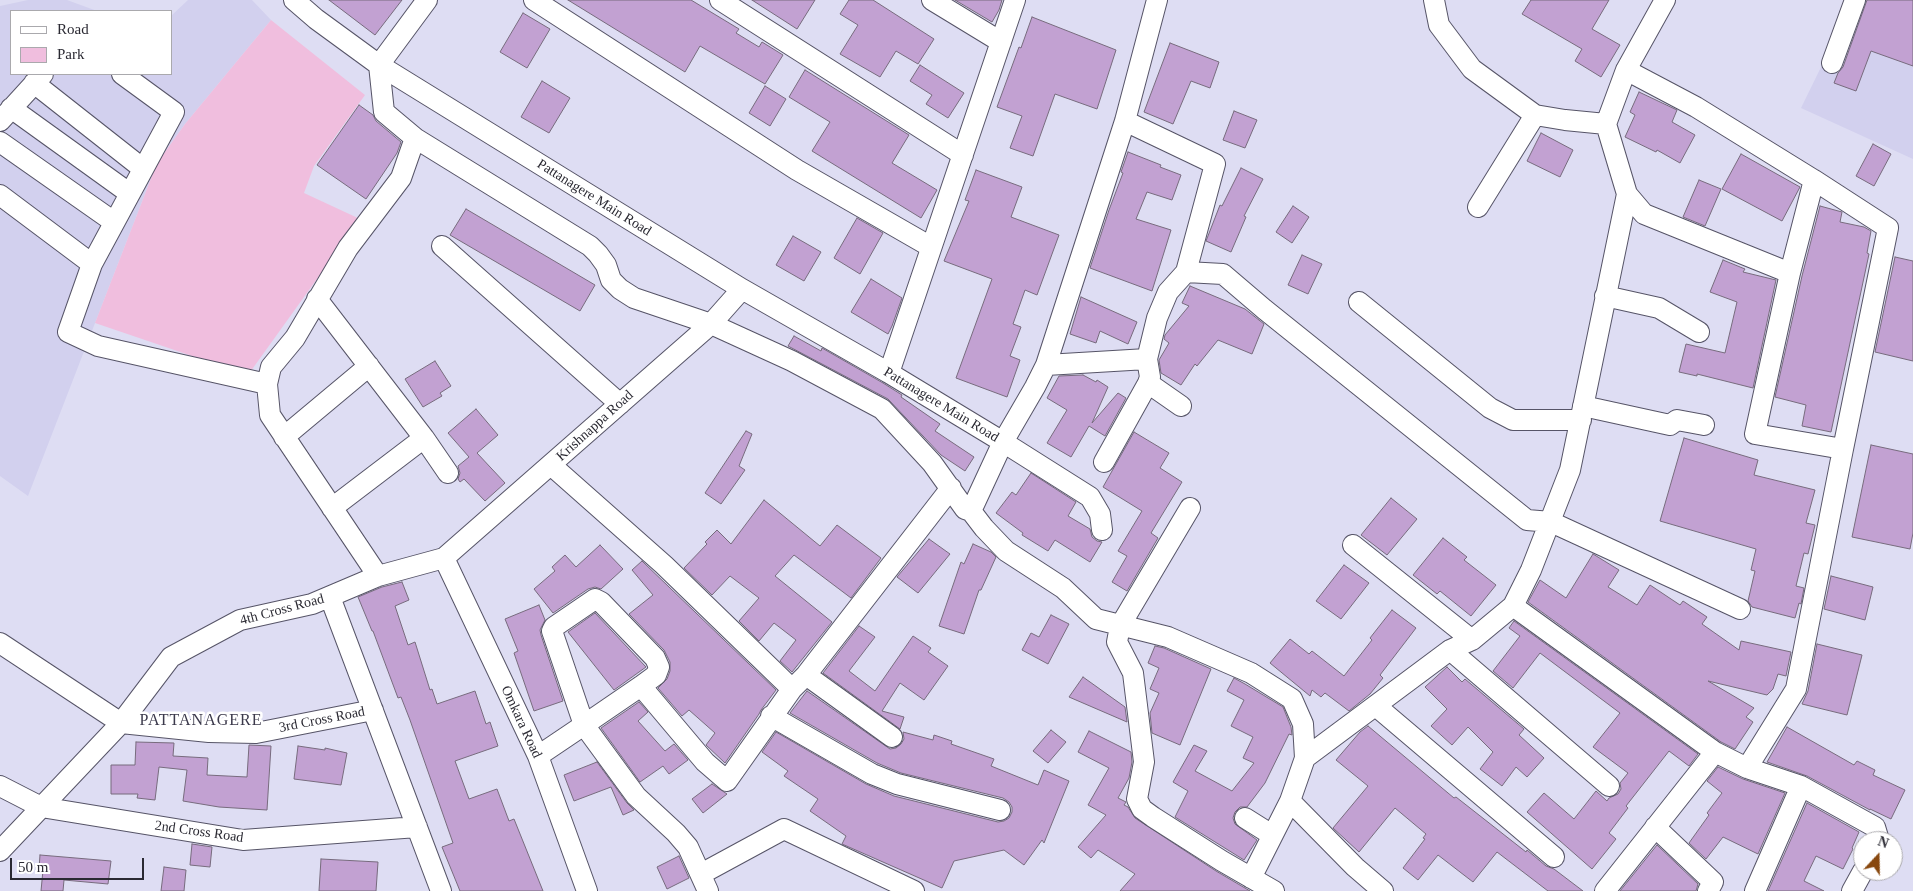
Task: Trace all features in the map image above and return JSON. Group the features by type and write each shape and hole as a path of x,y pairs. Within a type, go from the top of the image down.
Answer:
{"street":[{"name":"Pattanagere Main Road","path":"294,0 316,19 379,65 742,289 1003,442 971,511"},
{"path":"427,0 379,65 384,112 415,138 590,246 598,254 612,280 620,290 634,298 711,324 792,361 882,410 932,463 965,508 971,511 1006,551 1063,588 1096,619 1168,637 1251,673 1292,699 1303,724 1305,758 1290,801 1251,878"},
{"path":"534,0 798,170 931,247"},
{"path":"720,0 963,155"},
{"path":"932,0 1001,42"},
{"path":"889,374 1015,0"},
{"path":"1102,530 1100,514 1090,497 1003,442 1036,387 1046,365 1125,121 1156,0"},
{"path":"1434,0 1439,26 1472,69 1535,115 1606,124"},
{"path":"1665,0 1626,70 1606,124 1627,194 1644,214 1790,273"},
{"path":"1832,63 1855,0"},
{"path":"1626,70 1696,106 1888,228 1796,689 1746,768"},
{"path":"123,75 174,112 142,168 92,264 68,332 98,346 268,384"},
{"path":"129,193 6,114 39,78 142,168"},
{"path":"1478,207 1535,115"},
{"path":"1104,462 1148,383 1150,377 1147,359 1157,318 1168,292 1186,272 1216,164 1125,121"},
{"path":"378,576 270,416 268,384 271,367 295,338 348,248 401,178 415,138"},
{"path":"0,142 114,222"},
{"path":"1814,180 1790,273 1755,434 1843,449"},
{"path":"1305,758 1450,650 1472,640 1513,606 1532,570 1570,470 1627,194"},
{"path":"0,195 92,264"},
{"path":"442,246 620,404"},
{"path":"1186,272 1223,274 1271,316 1527,520 1551,522 1740,609"},
{"name":"Krishnappa Road","path":"444,558 711,324 742,289"},
{"path":"1605,296 1659,308 1699,332"},
{"path":"317,300 424,438 448,473"},
{"path":"1359,302 1490,408 1513,420 1582,413 1670,425 1678,420 1704,425"},
{"path":"1046,365 1147,359"},
{"path":"284,438 369,366"},
{"path":"1148,383 1181,406"},
{"path":"332,508 424,438"},
{"path":"551,465 799,682 892,737"},
{"path":"641,686 705,762 727,781 772,716 951,488"},
{"path":"1190,508 1120,626 1117,642 1133,672 1144,762 1137,799 1142,809 1222,862 1274,891"},
{"path":"1353,545 1472,640"},
{"name":"4th Cross Road","path":"0,851 121,723 170,657 240,620 312,604 378,576 444,558"},
{"name":"Omkara Road","path":"444,558 538,756 587,891"},
{"path":"330,597 441,891"},
{"path":"538,756 584,725 656,676 659,667 655,658 595,599 554,627 552,631 584,725 636,796 688,847 705,882 784,829 914,891"},
{"path":"1513,606 1715,752 1746,768 1801,786 1875,827 1876,831"},
{"path":"0,643 121,723"},
{"path":"1450,650 1609,786"},
{"path":"1376,706 1554,857"},
{"name":"3rd Cross Road","path":"121,723 209,732 256,733 373,710"},
{"path":"772,716 872,774 897,784 1000,810"},
{"path":"1606,891 1715,752"},
{"name":"2nd Cross Road","path":"0,786 41,807 243,840 417,827"},
{"path":"1755,891 1801,786"},
{"path":"1290,801 1355,867 1383,891"},
{"path":"1245,818 1272,836"},
{"path":"1655,827 1713,882 1708,891"}],"shaded area":[{"path":"28,0 67,0 94,10 10,10 10,75 172,75 172,15 188,0 252,0 271,20 185,124 157,163 28,496 0,476 0,6"},
{"path":"1851,0 1913,0 1913,159 1801,108 1844,20"}],"green space":[{"path":"271,20 365,95 314,166 304,193 360,219 248,375 95,323 157,163 185,124"}],"building":[{"path":"329,0 402,0 375,35"},
{"path":"568,0 691,0 739,29 736,33 759,47 762,42 783,55 765,84 700,46 685,72"},
{"path":"752,0 815,0 797,29"},
{"path":"849,0 873,0 934,39 918,64 896,51 880,77 840,54 858,25 840,14"},
{"path":"955,0 1002,0 992,22"},
{"path":"1531,0 1609,0 1592,29 1620,45 1601,77 1575,61 1582,49 1522,14"},
{"path":"1867,0 1913,0 1913,66 1871,51 1856,91 1834,83 1843,67"},
{"path":"523,13 550,29 527,68 500,52"},
{"path":"1032,17 1116,50 1097,109 1055,94 1033,156 1010,148 1022,116 997,107"},
{"path":"1170,43 1219,62 1210,88 1191,81 1173,124 1144,112"},
{"path":"920,65 964,93 948,118 926,104 932,95 910,81"},
{"path":"805,70 909,135 892,163 937,190 921,218 812,151 830,122 789,97"},
{"path":"542,81 570,98 549,133 521,117"},
{"path":"765,86 786,99 770,126 749,113"},
{"path":"1639,92 1677,110 1672,122 1695,135 1680,163 1657,150 1656,152 1625,137 1635,115 1630,112"},
{"path":"359,105 373,115 376,121 401,142 397,153 366,199 317,165"},
{"path":"1234,111 1257,120 1245,148 1223,140"},
{"path":"1541,133 1573,150 1560,177 1527,161"},
{"path":"1873,144 1891,154 1874,186 1856,176"},
{"path":"1128,152 1181,175 1172,200 1147,192 1136,219 1171,230 1152,291 1090,268 1123,173 1121,172"},
{"path":"1741,154 1800,187 1782,221 1722,189"},
{"path":"1241,168 1263,179 1244,216 1246,217 1231,252 1206,241 1220,205 1222,206"},
{"path":"976,170 1022,187 1011,217 1059,235 1037,295 1025,290 1013,324 1021,327 1010,356 1020,360 1007,397 956,378 992,279 944,261 969,201 965,200"},
{"path":"1699,180 1721,189 1705,226 1683,217"},
{"path":"1293,206 1309,217 1292,243 1276,232"},
{"path":"1820,206 1842,212 1840,222 1864,227 1871,231 1867,253 1869,254 1831,432 1802,426 1806,405 1775,397"},
{"path":"466,209 595,285 580,311 450,235"},
{"path":"857,218 883,233 860,274 834,258"},
{"path":"793,236 821,252 804,281 776,265"},
{"path":"1302,255 1322,264 1308,294 1288,285"},
{"path":"1895,257 1913,261 1913,361 1875,352"},
{"path":"1723,260 1745,269 1743,272 1776,280 1753,388 1697,374 1697,376 1679,372 1686,344 1725,353 1737,302 1710,292"},
{"path":"871,279 902,298 888,334 851,312"},
{"path":"1190,286 1245,309 1264,324 1252,354 1218,340 1197,366 1195,364 1181,385 1161,373 1159,360 1169,343 1164,339 1165,335 1189,306 1182,303"},
{"path":"1081,297 1137,322 1128,344 1100,331 1096,343 1070,334"},
{"path":"794,336 821,351 822,348 883,383 940,424 935,431 974,457 965,471 941,455 888,399 788,346"},
{"path":"435,361 451,386 440,393 442,396 423,407 405,379"},
{"path":"1083,375 1096,382 1097,380 1108,387 1092,423 1118,393 1126,398 1105,436 1089,426 1071,457 1047,443 1067,410 1047,398 1059,376"},
{"path":"476,409 498,435 477,453 505,483 485,501 464,479 460,482 458,479 460,473 458,466 469,457 448,433"},
{"path":"746,431 752,434 739,466 745,470 721,504 705,493"},
{"path":"1134,432 1169,453 1160,468 1182,482 1151,533 1158,538 1127,591 1112,582 1127,556 1118,551 1142,511 1103,487"},
{"path":"1684,438 1758,460 1754,475 1815,490 1806,523 1815,525 1808,554 1804,553 1796,586 1804,588 1801,604 1799,603 1795,618 1752,607 1748,601 1755,571 1751,570 1756,549 1660,521"},
{"path":"1871,445 1913,454 1913,533 1910,549 1852,537"},
{"path":"1031,473 1076,502 1068,516 1090,529 1092,537 1102,542 1090,562 1055,540 1048,551 1022,535 1023,533 996,513 1012,492 1016,495"},
{"path":"1391,498 1417,519 1387,555 1361,535"},
{"path":"764,500 820,546 837,525 881,558 851,598 794,555 775,576 832,622 792,672 780,661 796,640 774,623 759,641 739,621 759,598 730,576 712,595 684,568 707,544 705,542 717,530 731,544"},
{"path":"1443,538 1467,557 1464,560 1496,585 1471,616 1440,591 1437,594 1413,575"},
{"path":"929,539 950,554 918,593 897,577"},
{"path":"973,544 991,552 996,557 981,590 979,590 964,634 939,626 961,562 964,564"},
{"path":"600,545 623,569 601,589 595,587 588,589 553,613 534,589 555,571 552,567 565,555 576,567"},
{"path":"1593,554 1619,570 1608,587 1637,605 1650,585 1680,605 1683,601 1707,617 1702,624 1739,650 1741,641 1791,652 1786,676 1778,674 1773,689 1767,695 1708,681 1754,708 1746,717 1753,722 1735,749 1721,742 1528,602 1540,580 1566,598"},
{"path":"642,561 776,690 725,763 706,745 715,733 689,710 682,716 658,688 667,679 670,671 670,662 664,650 629,614 653,595 632,570"},
{"path":"1344,565 1369,583 1341,619 1316,601"},
{"path":"1831,576 1873,587 1865,620 1824,609"},
{"path":"402,582 409,600 395,606 408,645 415,642 430,690 432,689 437,704 475,691 486,724 490,722 498,746 455,761 469,799 497,789 509,821 514,819 543,891 460,891 442,847 453,843 410,720 401,697 398,698 358,597 382,587"},
{"path":"539,605 545,620 540,630 541,635 563,701 534,711 514,653 518,651 505,619"},
{"path":"1392,610 1416,628 1380,675 1383,678 1370,694 1349,711 1325,693 1321,697 1312,690 1310,696 1270,663 1290,639 1309,654 1312,651 1344,676"},
{"path":"595,613 646,667 614,690 568,632"},
{"path":"1051,615 1069,624 1048,664 1022,650 1031,633 1039,637"},
{"path":"1514,621 1698,754 1689,766 1669,751 1626,806 1628,808 1609,833 1616,839 1592,869 1527,812 1544,793 1574,819 1596,791 1607,801 1618,794 1621,789 1620,783 1628,773 1593,747 1620,713 1540,653 1513,688 1493,671 1520,636 1509,628"},
{"path":"859,626 875,637 849,671 875,691 913,636 931,648 928,652 948,666 924,700 900,683 882,711 904,717 900,729 823,673"},
{"path":"1817,644 1862,655 1847,715 1802,704 1808,691"},
{"path":"1155,646 1164,648 1211,669 1180,745 1152,733 1150,713 1159,693 1150,689 1159,668 1148,663"},
{"path":"1447,667 1462,682 1465,679 1524,729 1519,735 1544,758 1527,777 1516,767 1502,786 1480,769 1493,752 1468,727 1452,745 1431,726 1447,709 1425,687"},
{"path":"1083,677 1125,707 1127,722 1069,697"},
{"path":"1234,678 1283,707 1292,735 1289,734 1265,783 1247,807 1240,807 1235,812 1233,818 1235,824 1257,840 1244,860 1175,817 1188,791 1173,782 1194,745 1207,751 1195,771 1232,791 1254,763 1243,758 1253,737 1231,726 1244,700 1227,691"},
{"path":"807,691 890,749 896,748 901,744 904,739 903,732 933,740 934,735 952,741 951,744 994,759 991,766 1038,785 1044,770 1069,781 1044,843 1042,840 1024,865 1004,850 954,861 942,888 842,844 846,836 810,811 818,799 784,776 788,771 762,752 776,732 866,784 894,796 998,822 1009,818 1012,807 1003,798 901,773 877,763 790,713"},
{"path":"639,702 648,712 638,721 665,751 674,744 688,760 669,774 663,766 640,782 601,728"},
{"path":"1368,726 1454,798 1456,797 1526,852 1527,850 1546,866 1554,869 1583,891 1548,891 1497,852 1473,882 1438,855 1418,880 1403,868 1425,839 1423,838 1426,834 1395,808 1359,852 1333,828 1368,786 1336,760 1360,732"},
{"path":"1787,727 1854,765 1857,761 1875,770 1873,775 1905,790 1891,819 1870,810 1807,776 1767,762"},
{"path":"1051,730 1066,742 1048,763 1033,751"},
{"path":"1089,731 1131,752 1132,762 1129,778 1118,798 1126,802 1124,805 1128,807 1135,818 1250,891 1120,891 1135,874 1098,850 1091,858 1078,847 1106,815 1088,805 1109,768 1078,752"},
{"path":"136,742 174,743 173,756 208,758 207,775 247,777 249,745 271,746 267,810 219,807 183,801 187,770 159,767 155,800 137,798 138,794 111,794 111,765 135,765"},
{"path":"298,746 325,750 325,748 347,753 341,785 294,779"},
{"path":"597,762 634,810 623,815 611,787 574,801 564,775"},
{"path":"1718,767 1743,779 1785,793 1758,854 1723,837 1706,859 1689,843 1709,815 1707,813 1722,793 1707,781"},
{"path":"712,784 727,794 703,813 692,799"},
{"path":"1807,803 1857,831 1853,831 1853,849 1843,869 1816,856 1804,881 1824,891 1768,891"},
{"path":"192,844 212,847 210,867 190,865"},
{"path":"1657,845 1698,884 1696,891 1620,891"},
{"path":"40,855 111,861 108,884 64,880 63,891 41,891 43,870 39,869"},
{"path":"679,856 689,878 667,889 657,867"},
{"path":"321,859 378,862 376,891 319,891"},
{"path":"164,867 186,870 184,891 161,891"}],"district":[{"name":"PATTANAGERE","path":"201,721"}]}
